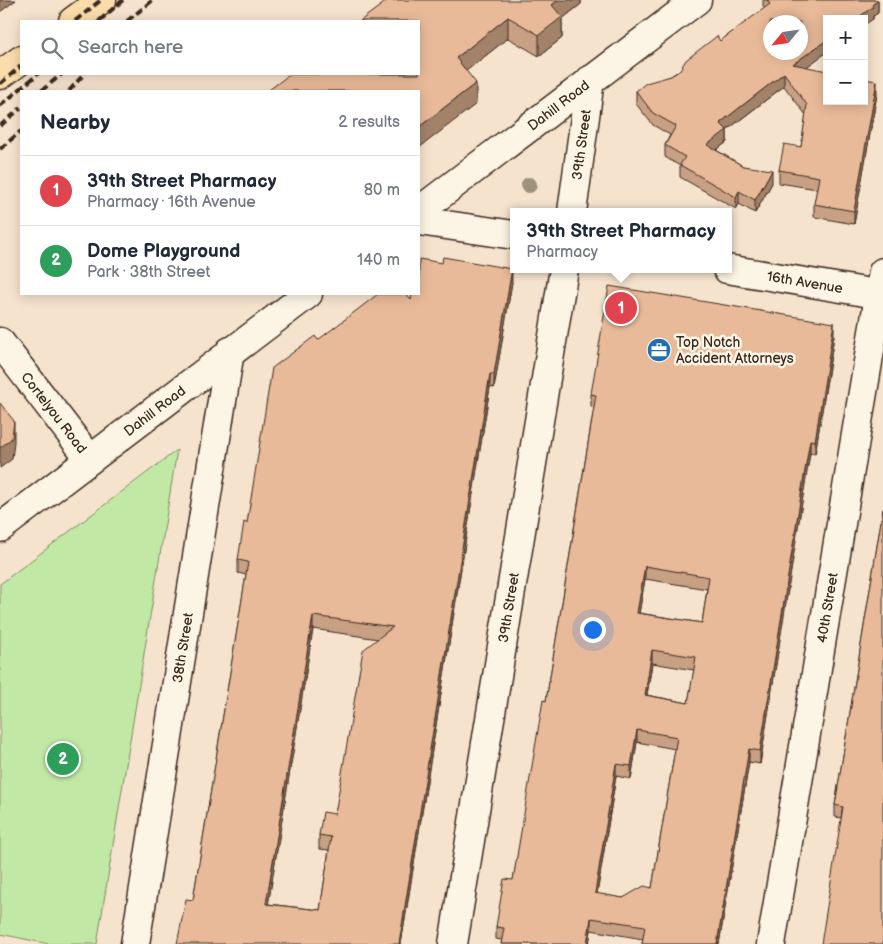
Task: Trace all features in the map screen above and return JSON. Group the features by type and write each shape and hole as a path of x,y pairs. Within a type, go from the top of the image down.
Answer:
{"main road":[{"path":"75,20 102,0"}],"street":[{"name":"Dahill Road","path":"420,210 697,0"},
{"name":"39th Street","path":"573,208 590,80"},
{"path":"420,221 510,234"},
{"name":"16th Avenue","path":"732,270 882,287"},
{"name":"39th Street","path":"453,944 563,273"},
{"name":"40th Street","path":"771,944 882,287"},
{"name":"Dahill Road","path":"0,528 230,351 307,295"},
{"name":"38th Street","path":"134,944 230,351"},
{"name":"Cortelyou Road","path":"4,354 90,459"}],"green space":[{"path":"177,450 97,944 49,944 0,934 0,584"}],"building":[{"path":"388,0 558,0 552,5 562,17 539,35 508,17 456,58 476,83 420,126 420,90 269,90 289,75 420,75 420,20 361,20"},
{"path":"767,0 878,0 872,5 873,7 862,15 823,15 823,43 808,53 808,15 763,15 763,60 799,60 793,64 823,70 823,105 868,105 868,80 877,81 854,211 814,204 819,177 779,170 784,144 801,147 807,105 784,73 720,123 727,130 707,145 743,166 772,170 755,200 739,191 736,197 680,165 685,157 665,145 676,126 653,113 636,91 646,83 671,76 679,71 686,60 717,36 720,41 770,4"},
{"path":"443,257 510,269 511,273 494,374 490,374 399,944 177,944 186,899 193,900 248,562 238,560 244,522 247,523 272,368 315,336 318,340 377,295 407,295 411,300 412,295 420,295 420,259 442,263","holes":["313,616 393,627 363,650 335,814 323,812 319,835 331,837 320,910 266,904"]},
{"path":"609,286 834,323 815,441 810,440 760,751 749,749 717,944 642,944 645,926 591,918 587,944 501,944 504,928 496,927 504,879 513,880 543,700 546,701 596,395 591,394","holes":["645,566 709,577 702,623 637,613","652,650 696,657 688,703 645,695","637,730 677,737 652,888 644,886 623,898 595,893 616,764 631,766"]},
{"path":"0,403 14,421 12,438 0,448"},
{"path":"883,509 883,944 821,944 843,807 835,805"}],"railway":[{"path":"76,20 101,0"},
{"path":"100,20 123,0"},
{"path":"128,20 153,0"},
{"path":"0,84 20,67"},
{"path":"0,106 37,75"},
{"path":"42,90 61,75"},
{"path":"70,90 83,75"},
{"path":"0,126 20,109"},
{"path":"0,149 20,132"}],"place":[{"name":"39th Street Pharmacy","path":"621,308"},
{"name":"Top Notch Accident Attorneys","path":"659,350"},
{"name":"Dome Playground","path":"63,759"}]}
